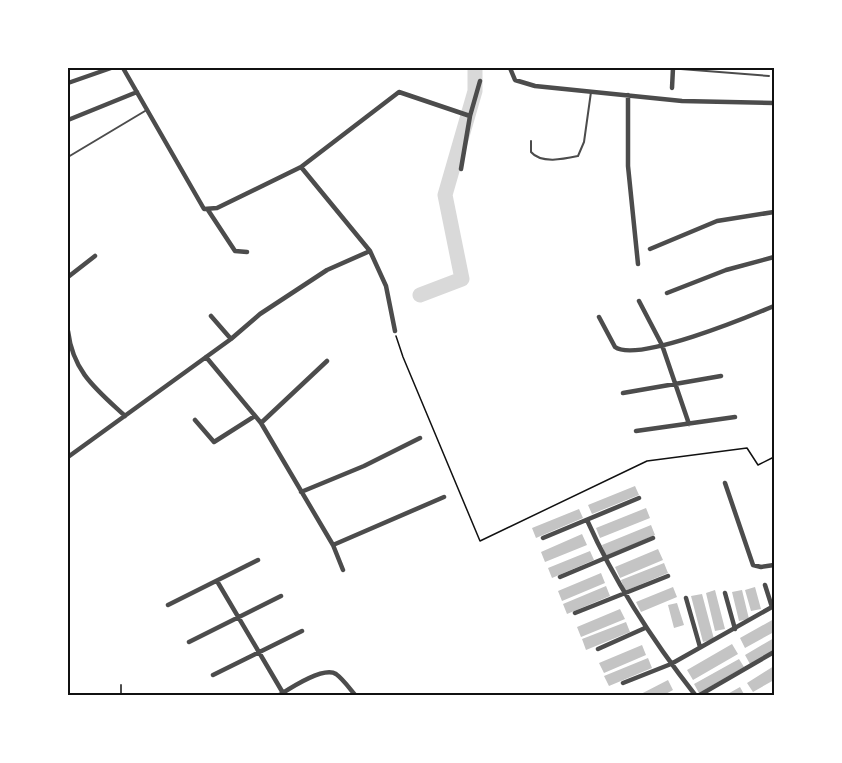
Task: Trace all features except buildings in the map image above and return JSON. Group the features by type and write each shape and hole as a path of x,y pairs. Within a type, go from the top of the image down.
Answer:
{"street":[{"path":"68,83 111,68"},
{"path":"123,68 201,205 208,210 235,251 247,252"},
{"path":"510,68 511,76 520,82 591,92 682,101 774,103"},
{"path":"672,88 673,68"},
{"path":"461,169 469,116 480,81"},
{"path":"68,120 137,92"},
{"path":"208,210 217,208 301,167 394,93 405,94 469,116"},
{"path":"628,95 628,155 638,264"},
{"path":"301,167 370,251 386,286 395,331"},
{"path":"650,249 717,221 774,212"},
{"path":"68,457 231,339 260,314 327,270 370,251"},
{"path":"68,278 95,256"},
{"path":"667,293 726,270 774,257"},
{"path":"639,301 662,345 689,424"},
{"path":"599,317 618,350 631,351 662,345 712,330 774,306"},
{"path":"212,316 231,339"},
{"path":"68,331 70,351 83,376 125,416"},
{"path":"206,357 261,423 333,545 343,570"},
{"path":"261,423 327,362"},
{"path":"623,393 721,376"},
{"path":"195,420 214,442 255,416"},
{"path":"636,431 735,417"},
{"path":"302,492 364,466 420,438"},
{"path":"725,483 753,565 761,567 774,565"},
{"path":"333,545 444,497"},
{"path":"543,538 639,498"},
{"path":"586,520 624,595 671,664 697,696 774,652"},
{"path":"560,577 653,538"},
{"path":"168,604 258,560"},
{"path":"575,614 668,576"},
{"path":"217,580 283,693"},
{"path":"623,683 671,664 773,606 765,585"},
{"path":"725,592 735,629"},
{"path":"189,642 281,596"},
{"path":"686,598 700,647"},
{"path":"598,649 645,628"},
{"path":"213,675 302,631"},
{"path":"278,696 312,677 328,672 337,675 356,696"}],"lane":[{"path":"668,68 769,76"},
{"path":"531,141 531,152 537,157 549,159 578,156 584,142 591,92"},
{"path":"68,157 147,110"},
{"path":"121,685 121,696"}],"path":[{"path":"395,331 403,357 480,541 647,461 747,448 758,465 774,457"}],"waterway":[{"path":"420,295 462,279 445,195 475,91 475,68"}]}
